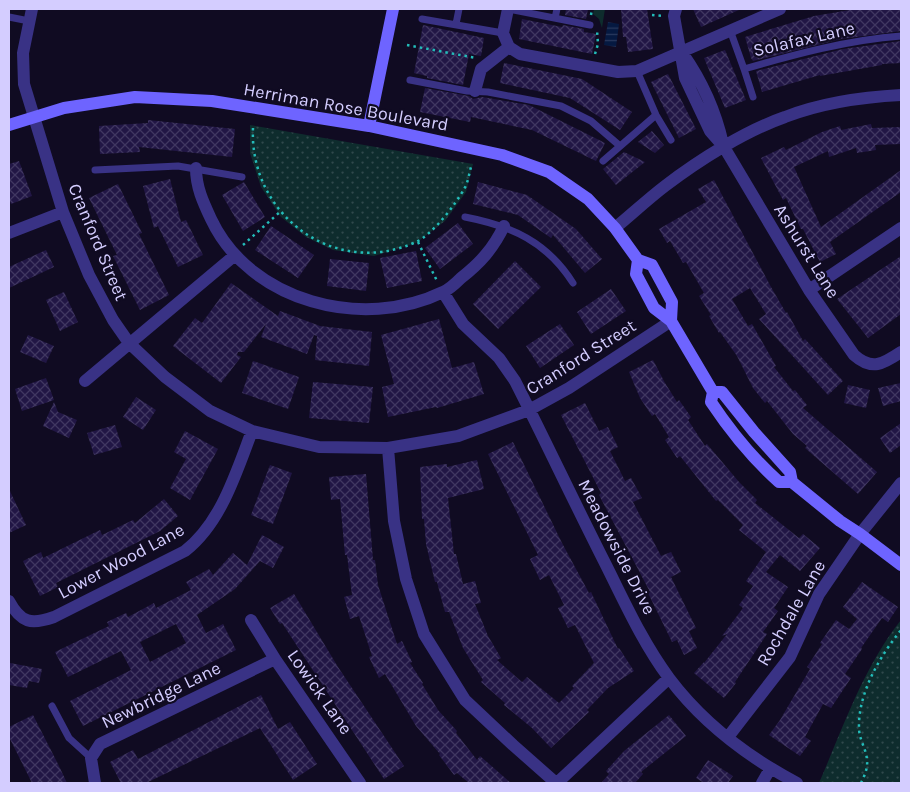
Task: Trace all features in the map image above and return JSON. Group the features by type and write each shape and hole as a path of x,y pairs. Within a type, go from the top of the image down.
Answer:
{"street":[{"path":"369,126 393,9"},
{"path":"508,9 504,33 509,47 520,54 618,72 637,71 780,9"},
{"name":"Ashurst Lane","path":"676,9 674,16 686,78 710,131 724,147 809,290 854,355 861,361 870,365 888,361 901,352"},
{"name":"Cranford Street","path":"30,15 23,53 24,84 63,212 89,275 113,320 129,343 165,377 210,410 252,431 319,447 388,448 458,436 529,410 569,388 671,321"},
{"path":"475,91 481,69 509,47"},
{"path":"616,228 666,185 744,135 785,116 832,103 901,95"},
{"name":"Herriman Rose Boulevard","path":"9,124 64,108 135,97 212,101 369,126 502,156 548,172 588,199 616,228 638,260 652,265 672,302 671,321"},
{"path":"196,168 196,182 213,224 260,277 291,294 329,306 365,310 397,307 473,270 491,250 504,226"},
{"path":"9,233 63,212"},
{"path":"809,290 901,228"},
{"path":"84,381 238,252"},
{"name":"Herriman Rose Boulevard","path":"638,260 636,274 654,308 671,321 713,392 711,402 731,432 760,465 779,482 792,482 840,521 901,565"},
{"name":"Meadowside Drive","path":"440,287 463,324 499,358 515,381 637,628 669,678 706,720 770,769 797,783"},
{"name":"Herriman Rose Boulevard","path":"713,392 722,392 754,432 790,472 792,482"},
{"name":"Lower Wood Lane","path":"9,601 15,612 22,618 30,622 40,622 54,617 185,551 198,541 217,513 252,431"},
{"path":"388,448 394,521 404,570 424,634 465,700 556,783 669,678"},
{"name":"Rochdale Lane","path":"728,737 790,657 819,594 860,534 901,483"},
{"name":"Lowick Lane","path":"252,620 275,660 360,783"},
{"name":"Newbridge Lane","path":"91,758 100,744 275,660"},
{"path":"91,758 95,783"},
{"path":"762,783 770,769"}],"lane":[{"path":"456,24 459,9"},
{"path":"508,9 590,25"},
{"path":"555,18 557,9"},
{"path":"9,17 30,15"},
{"path":"422,19 504,33"},
{"path":"730,30 753,97"},
{"name":"Solafax Lane","path":"744,69 834,46 901,36"},
{"path":"637,71 656,115 671,140"},
{"path":"410,80 561,106 591,121 620,146"},
{"path":"603,161 656,115"},
{"path":"95,170 178,166 242,177"},
{"path":"465,218 504,226 534,241 548,253 573,283"},
{"path":"52,706 69,738 91,758"}],"path":[{"path":"407,45 480,59"},
{"path":"253,128 252,143 262,183 281,211 306,235 330,246 354,253 384,253 418,242 453,207 465,188 471,167"},
{"path":"238,252 281,211"},
{"path":"418,242 440,287"},
{"path":"861,783 868,760 861,742 859,728 862,704 876,669 901,630"}],"green space":[{"path":"594,9 605,9 602,28 599,19 593,14"},
{"path":"250,125 473,164 466,192 445,221 416,243 374,256 333,250 306,237 281,217 261,187 250,153"},
{"path":"901,620 901,783 819,783 865,678"}],"water":[{"path":"608,22 619,24 616,47 604,45"}],"building":[{"path":"566,9 588,9 586,19 565,15"},
{"path":"621,9 647,9 653,49 628,52 626,37 623,37"},
{"path":"693,9 741,9 701,27"},
{"path":"856,9 901,9 901,31 841,39 753,61 751,58 745,37 814,16"},
{"path":"522,19 562,27 563,25 584,29 584,32 596,34 592,54 519,39"},
{"path":"423,25 484,38 481,56 469,54 463,85 427,78 427,76 414,73"},
{"path":"901,41 901,63 882,64 820,75 762,92 756,71 843,49"},
{"path":"725,50 746,100 725,108 704,58"},
{"path":"504,63 582,79 632,112 620,130 570,98 500,83"},
{"path":"668,74 696,129 679,138 651,82"},
{"path":"425,88 469,96 473,99 482,97 529,105 605,143 596,161 532,130 471,117 470,122 420,112"},
{"path":"148,120 235,129 232,157 139,147 140,152 100,154 99,126 148,123"},
{"path":"871,124 872,128 901,127 901,144 875,145 876,150 857,153 856,148 829,157 828,151 794,167 821,227 901,170 901,192 830,242 836,254 820,262 786,198 783,200 761,158 784,147 786,150 822,132 840,126 841,130"},
{"path":"652,131 664,145 655,153 638,142"},
{"path":"624,152 645,162 616,185 603,169"},
{"path":"19,161 32,196 11,204 9,198 9,164"},
{"path":"170,179 181,222 186,220 203,255 178,267 158,226 154,228 143,186"},
{"path":"714,180 771,287 803,341 805,339 843,381 828,395 759,319 766,314 750,288 732,299 748,326 752,324 776,366 774,367 807,405 803,408 877,472 858,494 805,448 807,446 793,434 767,401 765,403 753,388 737,356 719,333 709,316 711,315 699,296 704,293 686,262 683,263 670,241 667,243 659,229 706,202 698,189"},
{"path":"244,182 265,217 243,231 222,195"},
{"path":"478,182 527,195 576,229 602,259 585,273 553,235 551,238 518,215 473,204"},
{"path":"118,184 142,233 139,234 169,295 140,310 113,256 117,255 89,198"},
{"path":"458,223 473,244 440,269 425,248"},
{"path":"271,226 314,255 298,278 255,250"},
{"path":"46,250 54,267 9,288 9,267"},
{"path":"416,251 422,281 387,288 380,258"},
{"path":"901,256 901,314 868,338 837,299"},
{"path":"330,259 369,263 366,291 327,286"},
{"path":"515,261 541,287 498,329 473,304"},
{"path":"231,283 278,316 280,311 320,326 372,332 369,366 315,360 317,336 314,335 307,354 261,337 266,324 244,352 238,352 237,355 241,357 221,383 173,346 195,318 202,323"},
{"path":"611,289 626,311 591,334 577,312"},
{"path":"64,292 78,322 60,331 46,300"},
{"path":"439,319 452,368 474,362 484,394 437,408 388,417 382,387 394,384 381,335"},
{"path":"560,324 574,345 540,368 526,346"},
{"path":"28,335 54,346 46,363 20,352"},
{"path":"653,360 677,402 679,400 691,417 688,420 705,446 707,444 757,500 755,503 799,538 803,534 820,548 800,571 780,555 766,572 788,587 774,608 778,611 763,632 767,634 736,683 724,698 694,673 727,634 722,636 743,608 739,605 753,586 746,581 766,552 739,530 743,525 718,500 716,501 680,456 677,458 665,440 669,437 655,414 652,416 640,398 629,372"},
{"path":"253,361 299,377 288,409 242,393"},
{"path":"46,378 54,400 22,411 15,389"},
{"path":"313,382 373,387 369,423 309,418"},
{"path":"901,383 901,401 883,406 878,388"},
{"path":"848,385 870,390 866,408 844,403"},
{"path":"136,397 156,410 143,430 123,417"},
{"path":"54,402 58,412 77,420 69,438 43,426"},
{"path":"585,403 599,431 608,427 618,447 610,451 625,481 631,478 642,498 633,502 661,556 671,552 681,572 671,577 696,628 689,631 697,648 684,655 677,640 672,642 648,593 650,592 599,495 601,493 561,415"},
{"path":"901,423 901,445 890,453 880,438"},
{"path":"115,425 122,447 94,455 87,433"},
{"path":"185,431 218,449 190,500 170,488 186,459 174,452"},
{"path":"513,442 562,543 589,593 591,592 618,649 634,671 608,688 587,710 589,712 551,748 532,728 504,705 505,703 481,682 483,680 463,648 449,612 445,612 437,582 435,582 426,544 424,519 422,519 420,467 447,464 447,467 477,460 484,489 448,498 454,554 456,554 463,584 475,581 481,603 475,604 488,636 501,658 497,660 522,682 527,677 559,703 594,663 575,625 568,628 558,608 564,605 549,575 540,580 530,559 538,555 488,454"},
{"path":"270,465 292,473 273,524 251,515"},
{"path":"366,474 373,560 375,560 378,585 397,644 402,641 412,662 410,663 438,710 457,731 456,733 477,760 480,756 511,783 469,783 457,773 454,775 440,754 416,726 385,674 379,678 369,657 372,656 359,616 350,619 344,597 352,595 347,555 345,555 340,499 331,500 329,477"},
{"path":"9,489 26,525 9,533"},
{"path":"164,499 178,516 160,531 56,583 58,587 40,596 23,561 41,552 43,558 100,530 102,535 133,520 135,523"},
{"path":"262,535 284,547 273,568 260,561 235,589 197,615 206,633 223,624 236,650 83,726 70,701 131,670 121,651 68,677 55,652 109,626 107,622 126,613 128,617 154,603 156,608 191,590 186,582 209,569 213,575 233,553 247,565","holes":["176,624 186,643 150,662 140,642"]},
{"path":"862,582 898,607 888,622 882,618 861,648 845,674 851,678 831,708 823,704 805,737 811,741 800,756 769,735 810,669 807,667 822,644 820,643 836,620 849,629 857,619 843,607"},
{"path":"294,594 338,667 404,766 384,779 282,623 280,624 270,608"},
{"path":"10,663 42,669 39,683 29,681 27,688 9,685"},
{"path":"261,695 278,729 290,722 317,764 293,780 260,728 146,783 121,783 110,762 133,750 138,759"},
{"path":"33,715 67,783 32,783 9,737 9,727"},
{"path":"669,715 686,736 641,772 643,774 635,783 601,783 609,774 606,771 624,751"},
{"path":"708,760 733,776 728,783 704,783 696,778"}]}
